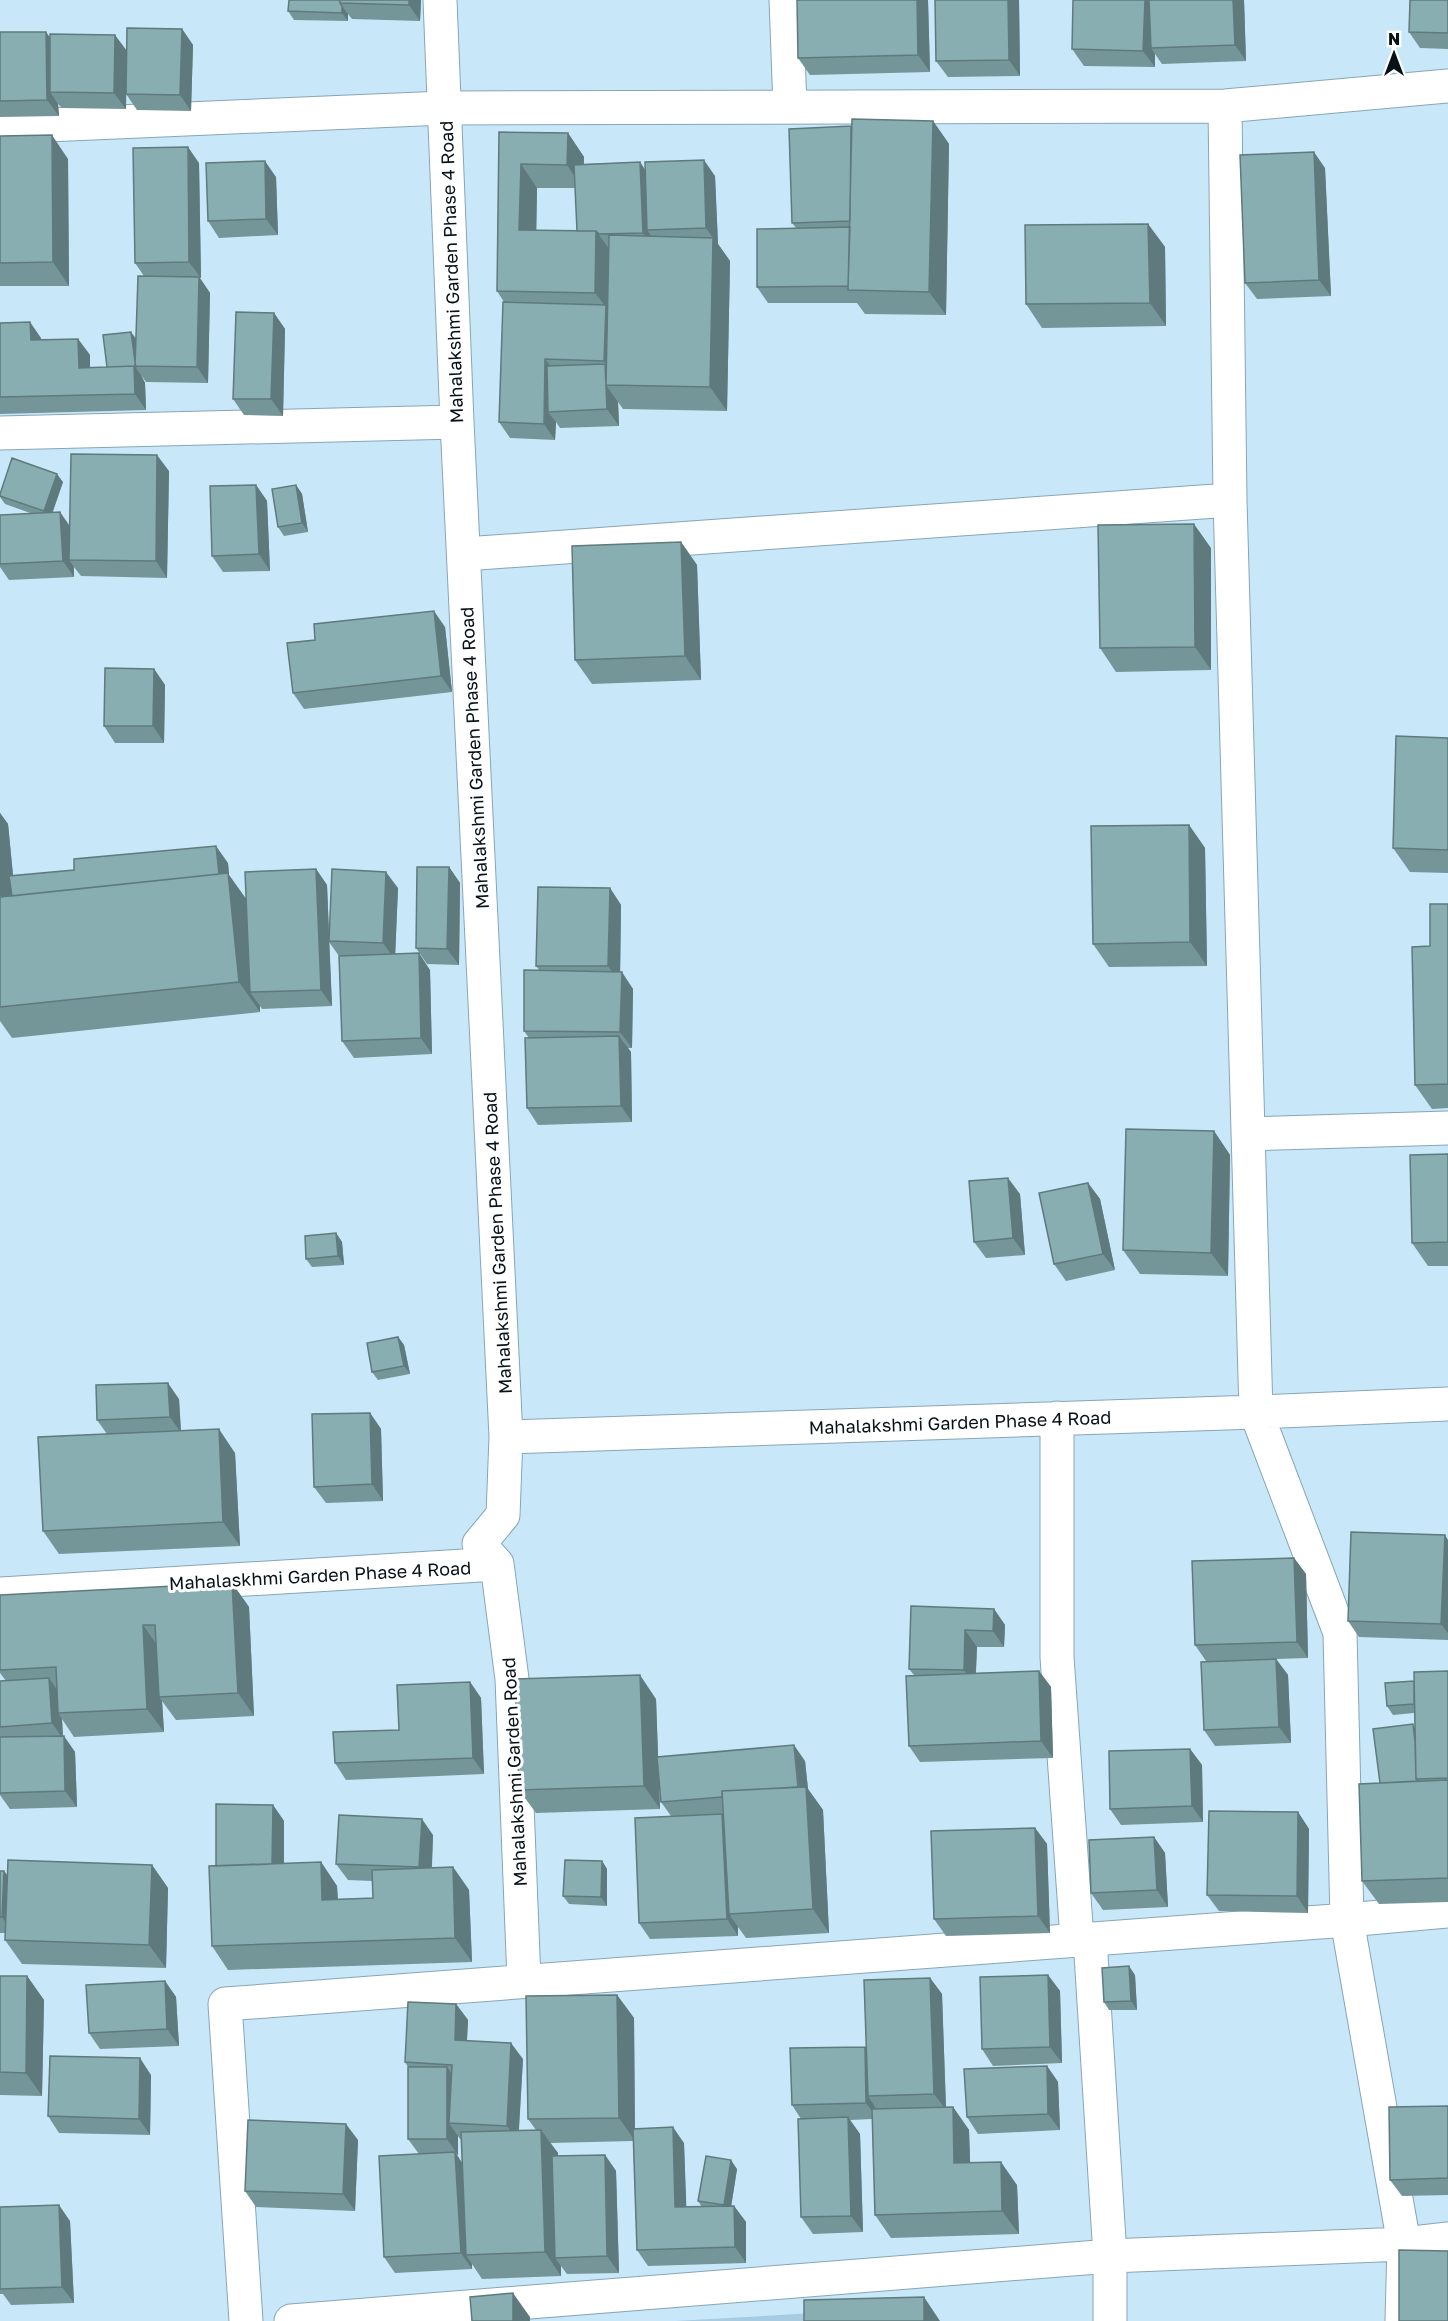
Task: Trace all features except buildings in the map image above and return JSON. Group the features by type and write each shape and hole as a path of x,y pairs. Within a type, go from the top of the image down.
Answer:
{"street":[{"name":"Mahalakshmi Garden Phase 4 Road","path":"440,0 457,422 506,1437 1448,1404"},
{"path":"786,0 790,107"},
{"path":"0,127 444,108 1225,106 1448,86"},
{"path":"1225,106 1230,500 1256,1412 1340,1633 1347,1920 1404,2244 1402,2321"},
{"path":"0,433 457,422"},
{"path":"465,554 1230,500"},
{"path":"1248,1134 1448,1128"},
{"path":"1057,1418 1057,1657 1110,2256 1110,2321"},
{"name":"Mahalaskhmi Garden Phase 4 Road","path":"497,1564 479,1544 503,1515 506,1437"},
{"name":"Mahalaskhmi Garden Phase 4 Road","path":"0,1594 497,1564"},
{"name":"Mahalakshmi Garden Road","path":"497,1564 512,1679 524,1980"},
{"path":"246,2321 225,2004 1448,1911"},
{"path":"291,2321 1110,2256 1404,2244 1448,2239"}],"shaded area":[{"path":"832,2312 832,2321 675,2321"}]}
